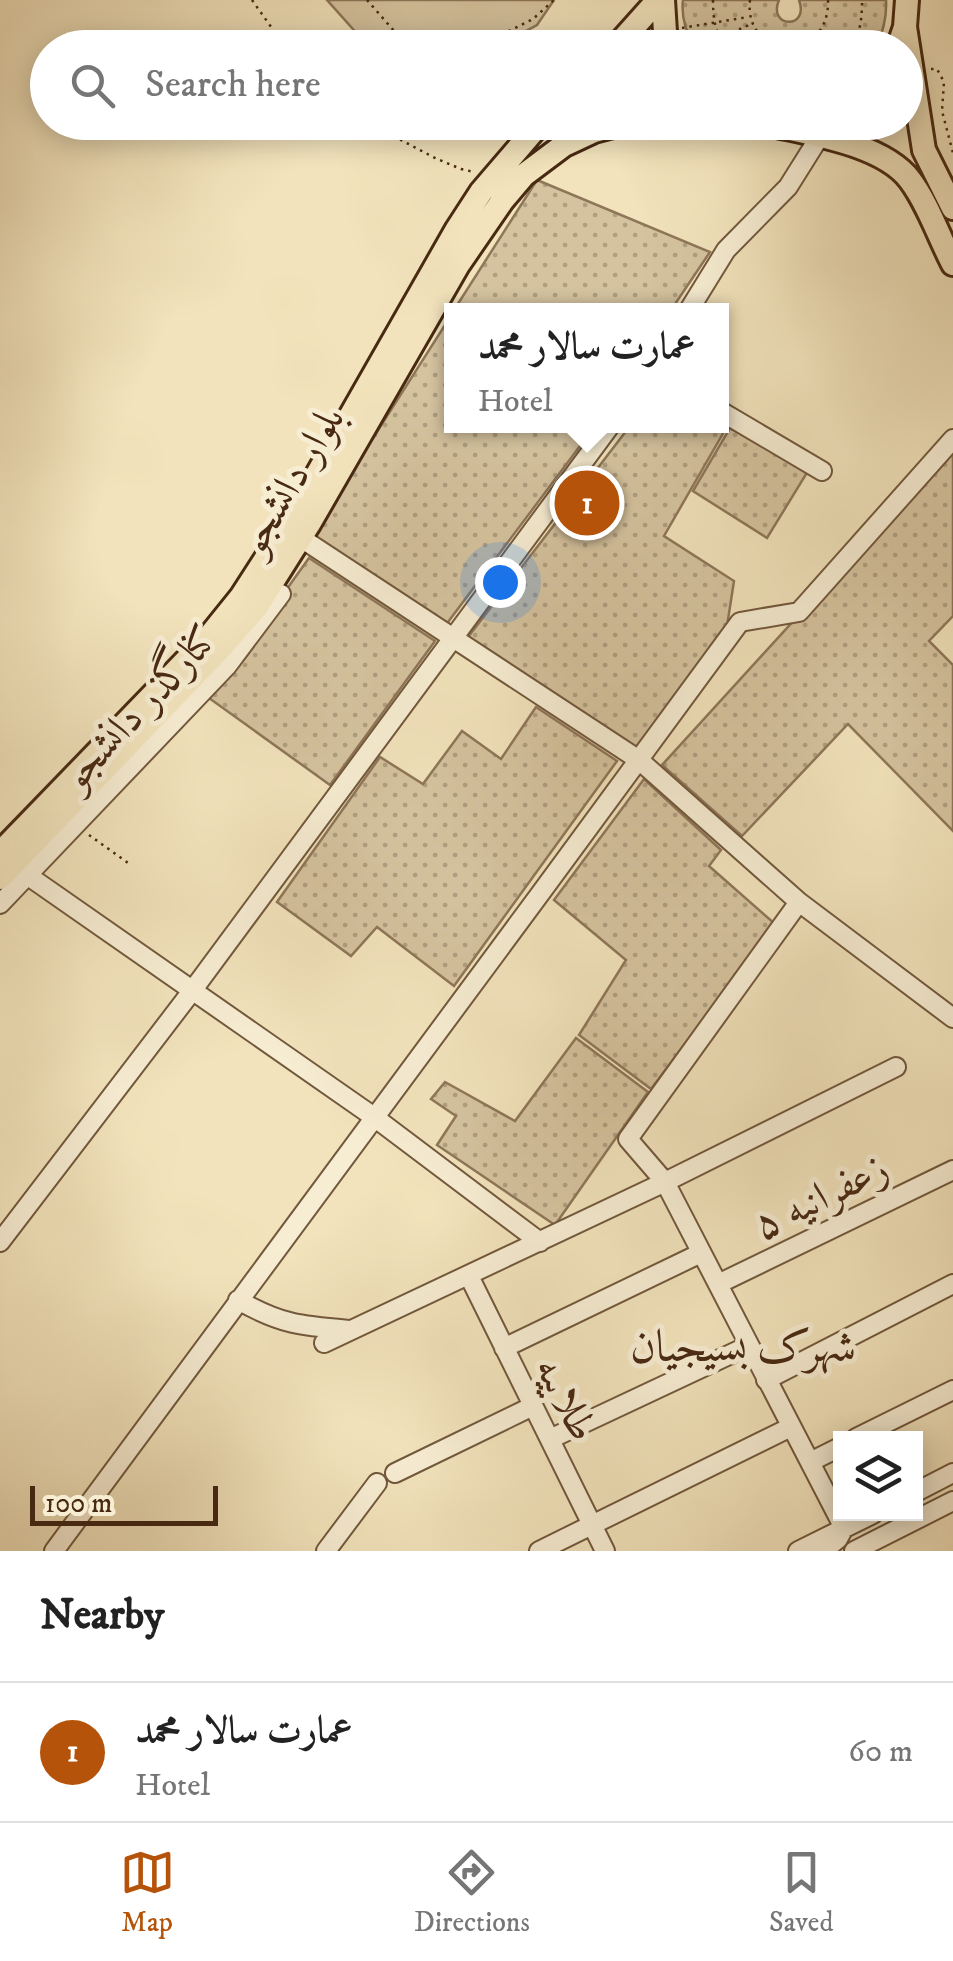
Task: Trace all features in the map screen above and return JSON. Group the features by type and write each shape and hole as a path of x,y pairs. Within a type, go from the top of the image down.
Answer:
{"main road":[{"path":"660,0 665,30"},
{"path":"632,30 660,0"},
{"path":"903,30 906,0"},
{"name":"بلوار دانشجو","path":"0,853 208,638 241,597 266,562 441,255 481,192 527,140"},
{"name":"بلوار دانشجو","path":"0,878 256,608 301,538 458,264 524,175 573,140"},
{"path":"843,140 894,164 910,179 953,264"},
{"path":"922,140 953,208"}],"street":[{"path":"693,303 726,250 788,187 811,140"},
{"path":"729,416 822,470"},
{"path":"0,1242 192,991 605,433"},
{"path":"54,1551 740,622 799,612 953,439"},
{"path":"301,538 639,760 799,902 953,1018"},
{"name":"کنارگذر دانشجو","path":"0,904 227,666 280,594"},
{"path":"27,875 374,1117 540,1242"},
{"path":"799,902 628,1140 665,1182 844,1528"},
{"path":"324,1343 665,1182 896,1067"},
{"name":"زعفرانیه ۵","path":"718,1284 953,1170"},
{"path":"504,1348 701,1253"},
{"name":"طلاییه","path":"469,1276 605,1551"},
{"path":"766,1380 953,1284"},
{"path":"238,1300 284,1323 352,1330"},
{"path":"550,1439 748,1346"},
{"path":"870,1431 953,1390"},
{"path":"395,1474 533,1406"},
{"path":"539,1551 792,1427"},
{"path":"810,1462 833,1450"},
{"path":"923,1488 953,1473"},
{"path":"326,1551 377,1483"},
{"path":"854,1551 953,1501"},
{"path":"798,1551 858,1521"},
{"path":"823,1551 844,1528"}],"path":[{"path":"252,0 273,30"},
{"path":"367,0 393,30"},
{"path":"511,30 533,19 553,0"},
{"path":"712,0 716,30"},
{"path":"750,0 750,17 757,30"},
{"path":"821,30 828,15 828,1 836,0"},
{"path":"858,30 862,0"},
{"path":"695,30 714,22 750,17"},
{"path":"736,30 752,24"},
{"path":"923,68 937,69 942,74 942,111 953,153"},
{"path":"402,140 461,169 496,176"},
{"path":"76,825 131,865"}],"shaded area":[{"path":"327,0 554,0 537,25 528,30 354,30"},
{"path":"683,0 779,0 779,16 789,22 799,17 799,0 886,0 882,30 687,30"},
{"path":"537,180 710,252 676,303 458,303"},
{"path":"444,327 444,433 590,433 445,626 312,534"},
{"path":"729,430 808,471 767,538 693,491"},
{"path":"625,433 723,433 664,536 734,581 727,626 637,751 465,641"},
{"path":"953,446 953,616 929,641 953,665 953,831 848,724 742,836 662,765"},
{"path":"309,558 435,641 330,785 209,698"},
{"path":"536,707 617,761 454,986 377,927 351,956 277,902 380,757 423,784 462,731 501,759"},
{"path":"644,779 721,850 709,866 775,924 651,1089 579,1035 626,960 554,900"},
{"path":"576,1038 648,1092 555,1225 437,1145 456,1116 431,1099 445,1082 515,1121"}],"place":[{"name":"عمارت سالار محمد","path":"587,503"}],"district":[{"name":"شهرک بسیجیان","path":"743,1345"}]}
